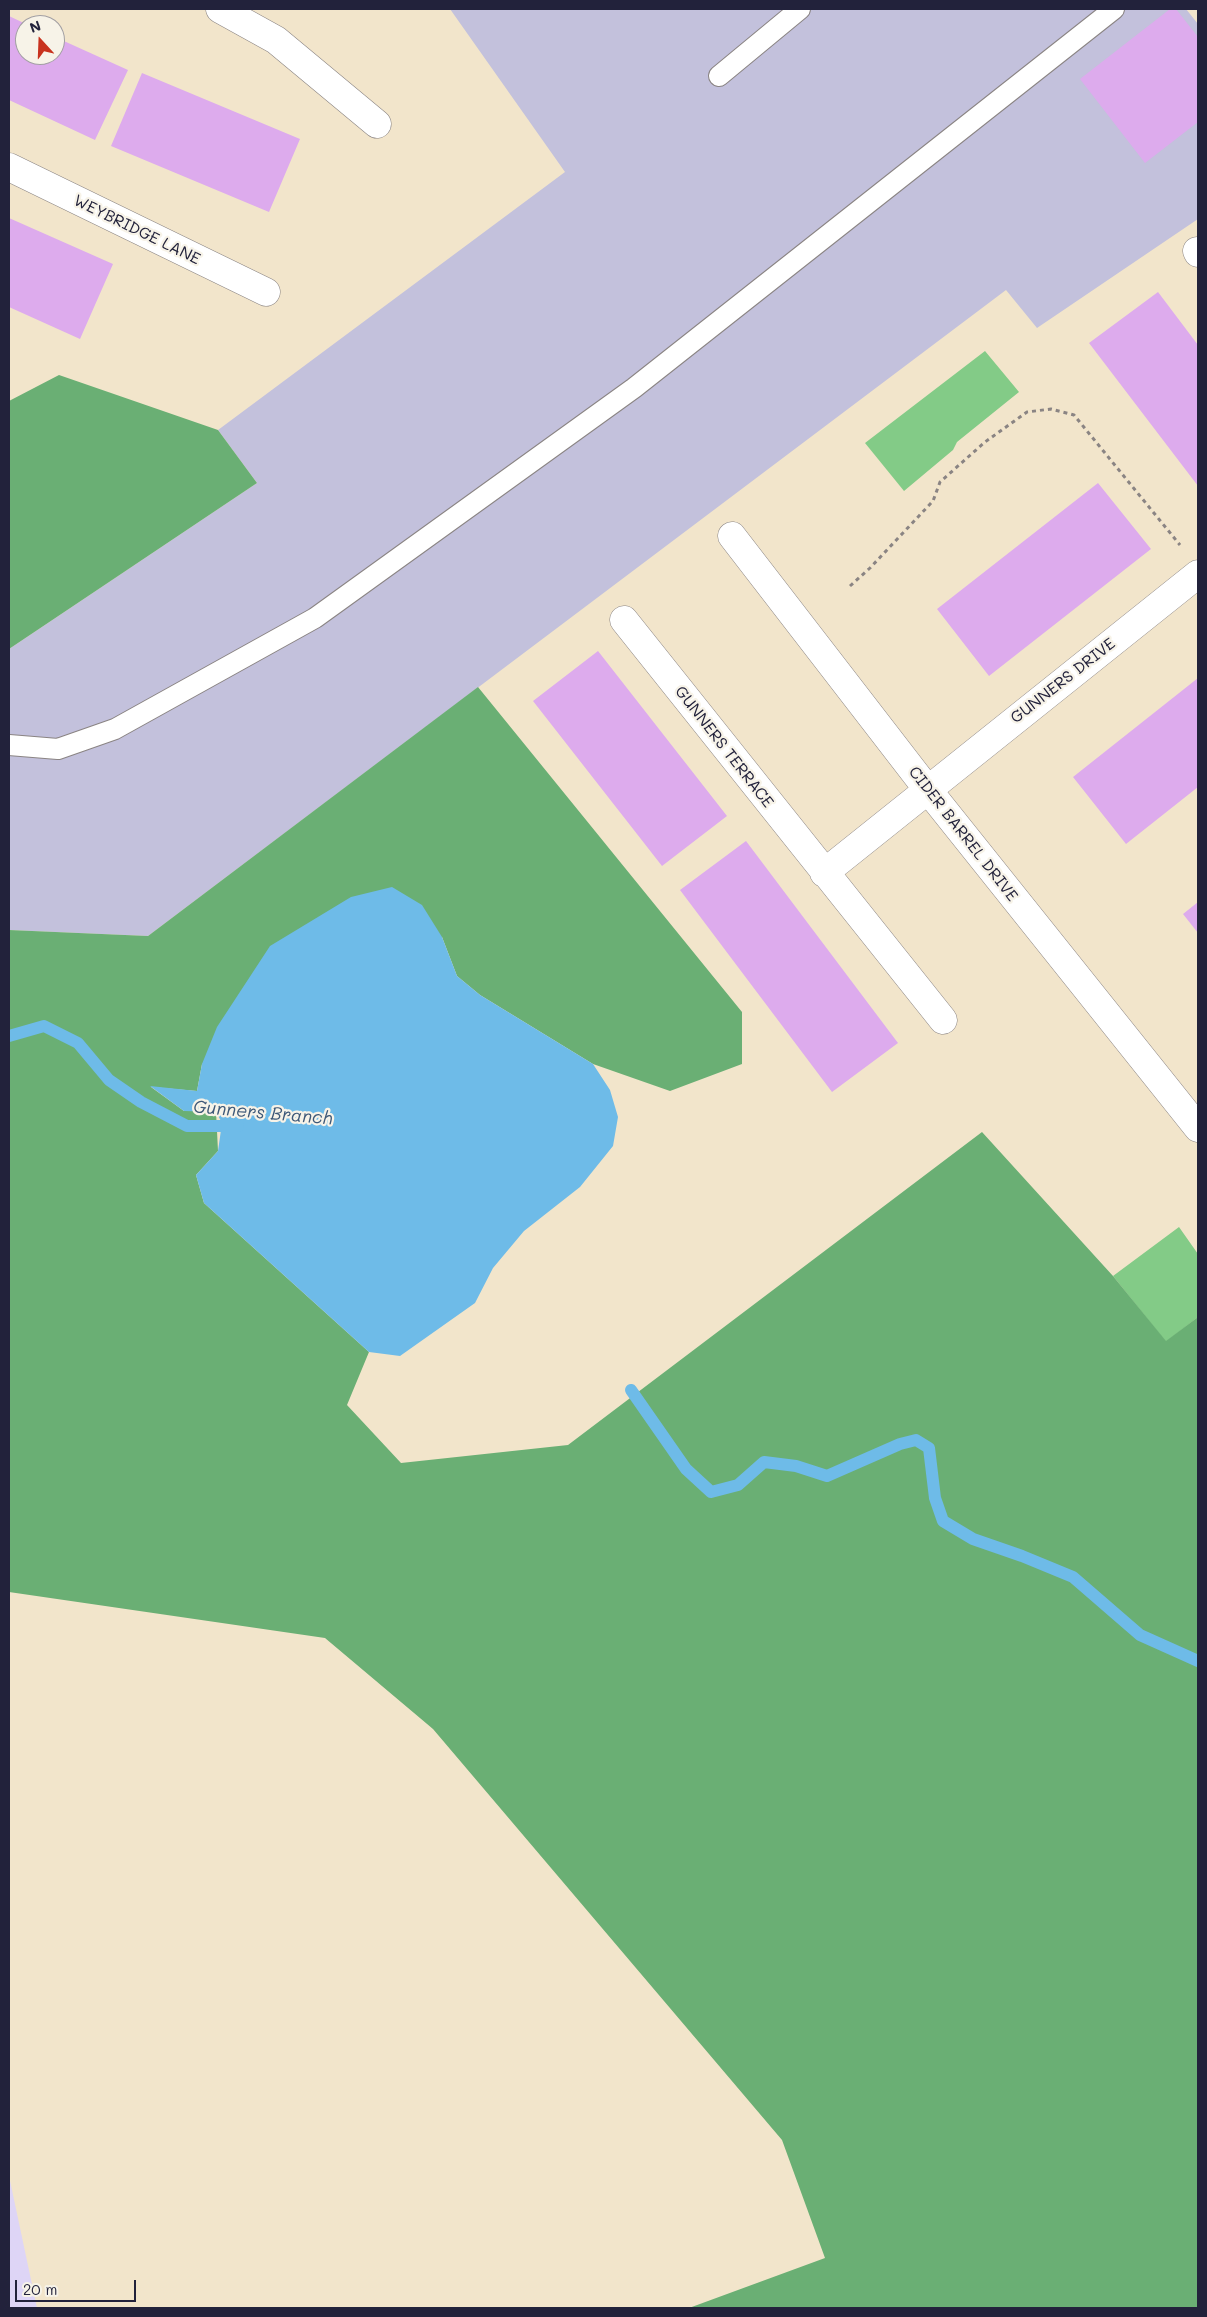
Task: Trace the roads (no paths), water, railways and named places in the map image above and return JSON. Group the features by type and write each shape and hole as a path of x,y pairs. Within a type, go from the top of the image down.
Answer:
{"street":[{"path":"220,9 276,40 377,124"},
{"name":"WEYBRIDGE LANE","path":"9,167 266,292"},
{"name":"CIDER BARREL DRIVE","path":"732,536 928,790 1194,1114"},
{"name":"GUNNERS DRIVE","path":"928,790 1198,574"},
{"name":"GUNNERS TERRACE","path":"624,620 943,1020"},
{"path":"824,873 928,790"}],"lane":[{"path":"719,76 800,9"},
{"path":"9,745 58,748 116,729 315,618 634,388 1114,9"}],"water":[{"path":"392,887 422,905 442,937 457,976 480,995 593,1064 610,1090 618,1117 613,1146 580,1187 524,1231 493,1268 475,1303 400,1356 369,1352 204,1203 196,1175 218,1151 222,1123 216,1112 184,1111 150,1086 197,1091 202,1064 217,1027 270,946 351,897"}],"waterway":[{"name":"Gunners Branch","path":"9,1036 44,1026 78,1043 109,1080 141,1102 187,1126 238,1126"},
{"name":"Gunners Branch","path":"631,1390 686,1469 711,1492 738,1485 764,1462 796,1466 827,1476 900,1444 916,1440 929,1448 935,1498 943,1521 973,1539 1022,1556 1073,1577 1140,1635 1198,1661"}]}
